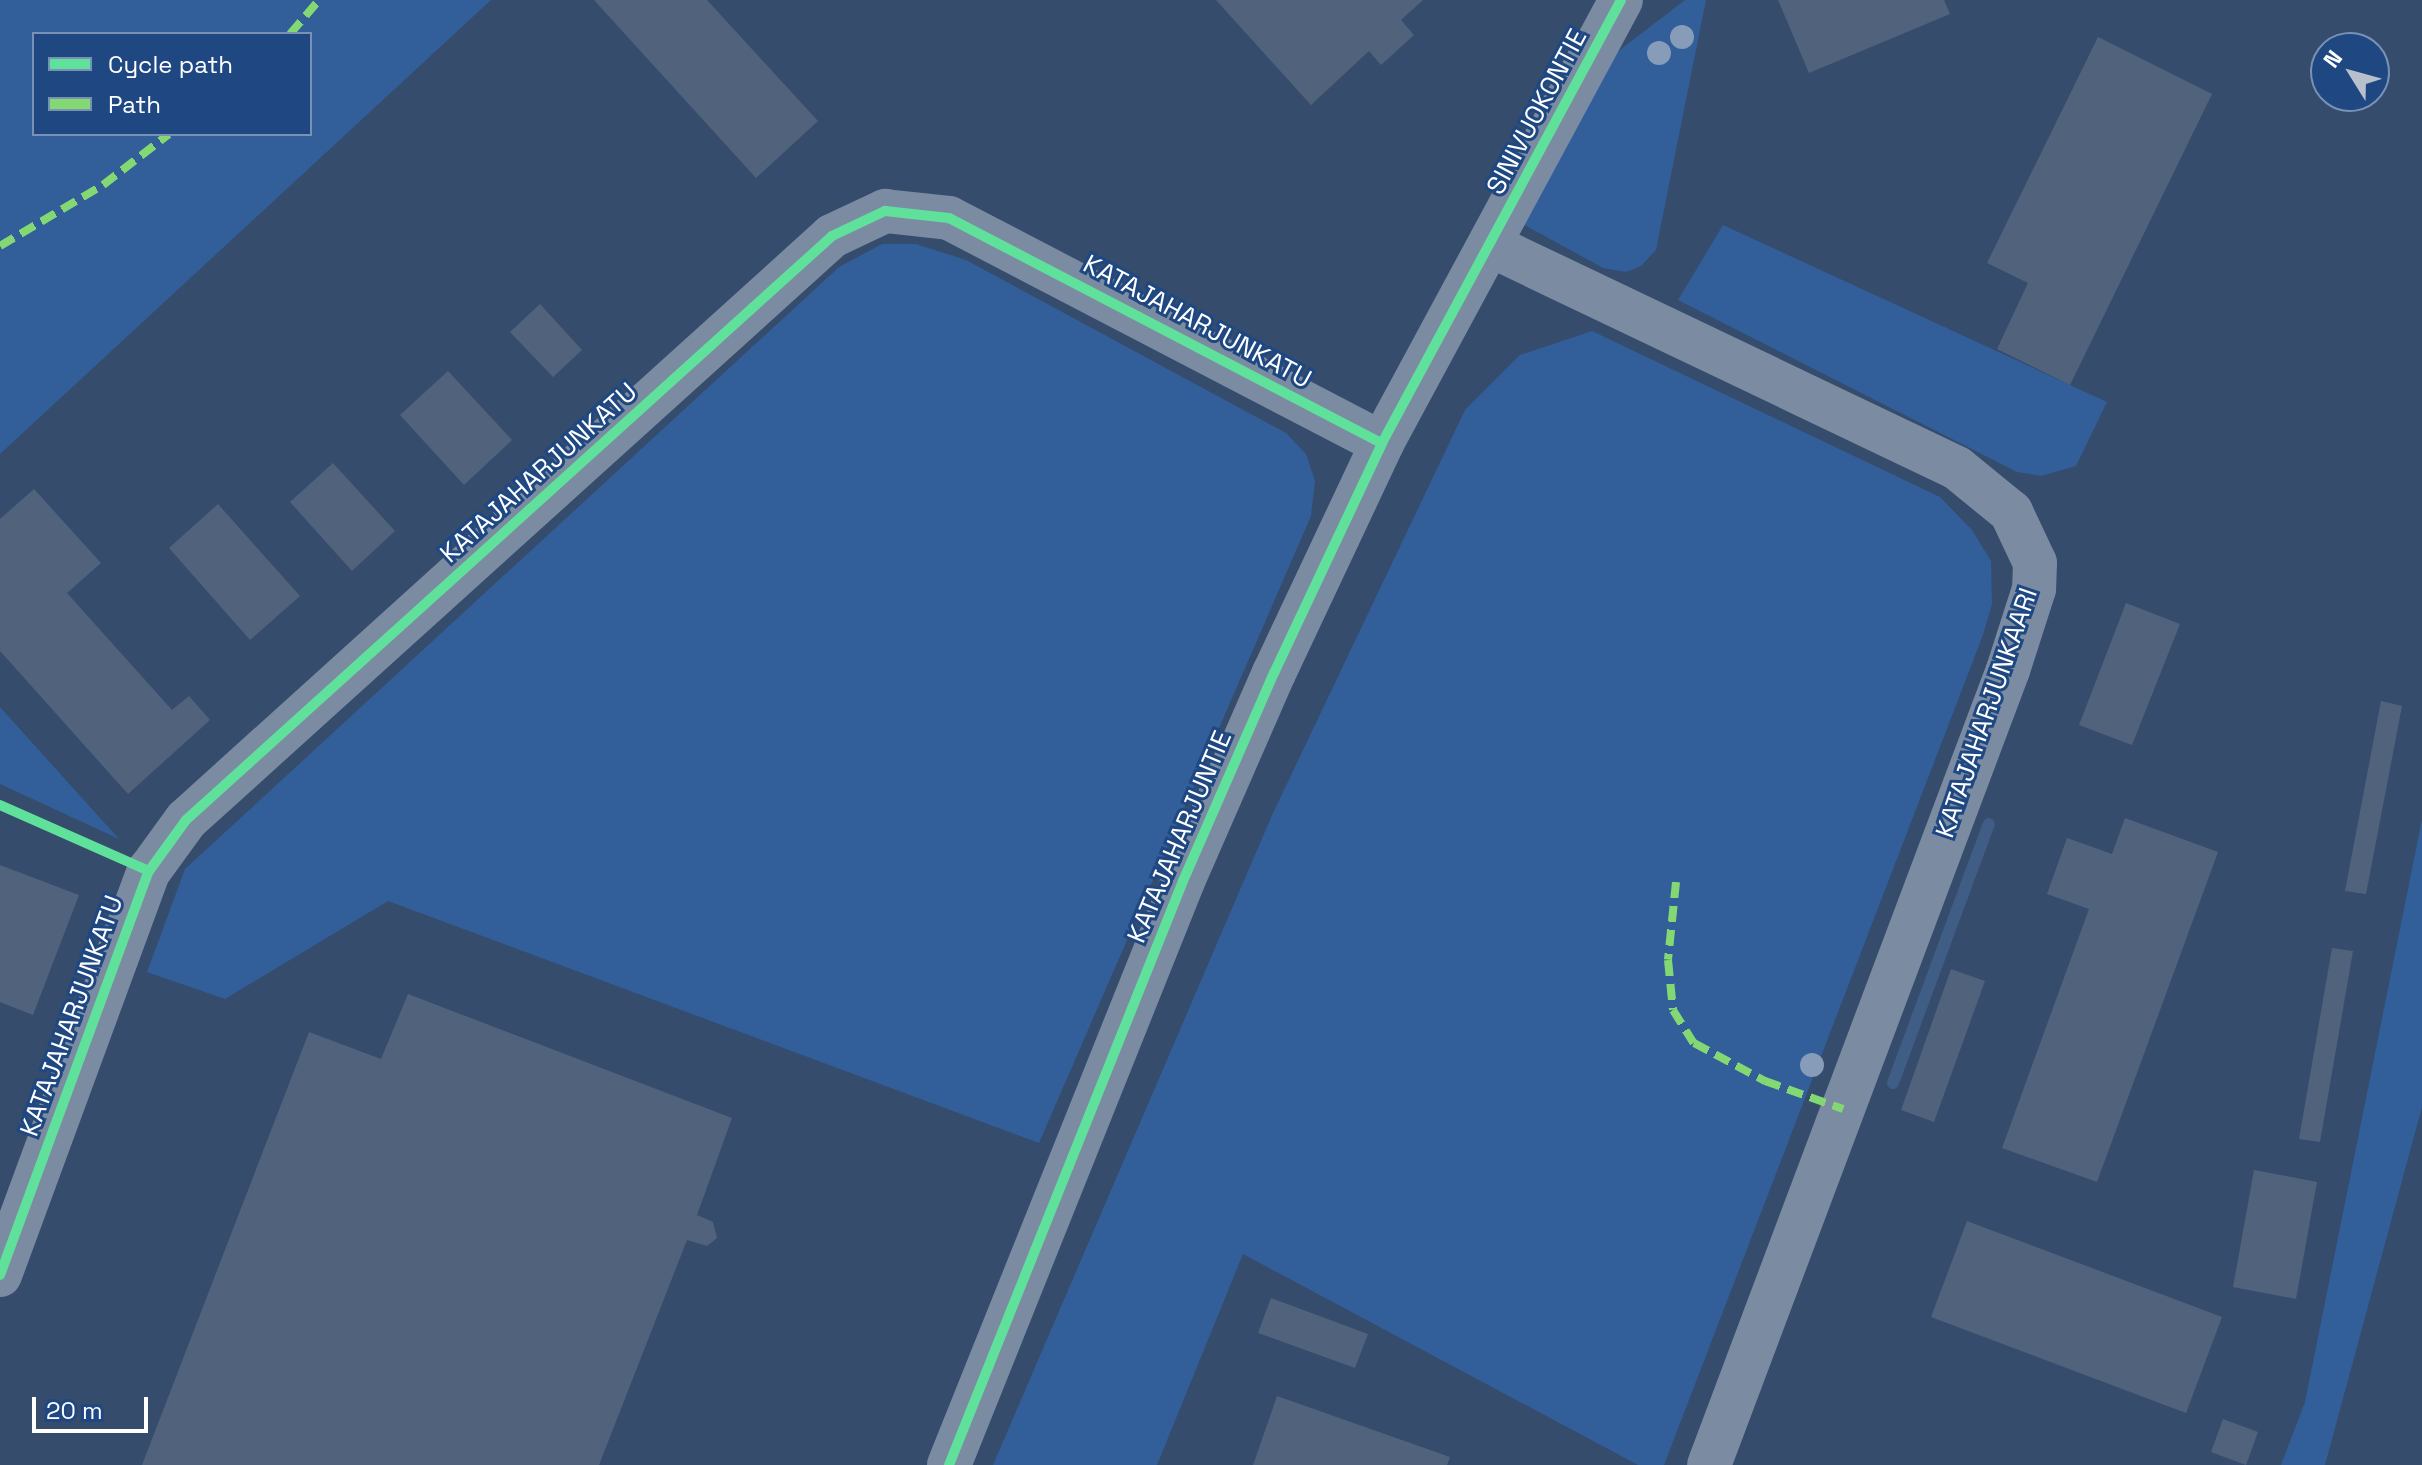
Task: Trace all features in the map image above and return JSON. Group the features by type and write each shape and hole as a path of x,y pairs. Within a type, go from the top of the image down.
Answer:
{"street":[{"name":"SINIVUOKONTIE","path":"1492,246 1621,0"},
{"name":"KATAJAHARJUNKATU","path":"0,1275 149,871 186,820 832,236 885,211 949,218 1382,443"},
{"name":"KATAJAHARJUNTIE","path":"949,1465 1183,881 1382,443 1492,246"},
{"name":"KATAJAHARJUNKAARI","path":"1492,246 1943,460 1985,487 2011,512 2035,563 2034,589 2008,670 1709,1465"}],"shaded area":[{"path":"0,0 491,0 0,454"},
{"path":"1685,0 1706,0 1656,250 1641,266 1626,272 1603,268 1521,223 1617,52"},
{"path":"1723,225 2107,402 2076,466 2041,476 2017,472 1678,300"},
{"path":"882,244 916,244 966,260 1286,433 1306,454 1315,481 1311,516 1039,1143 388,901 225,999 147,972 185,869 839,267"},
{"path":"1592,331 1940,497 1972,530 1991,561 1992,604 1983,635 1664,1465 1638,1465 1243,1254 1157,1465 993,1465 1273,813 1465,410 1520,355"},
{"path":"0,707 119,839 0,784"},
{"path":"2422,819 2422,1107 2325,1465 2281,1465 2305,1402"}],"building":[{"path":"594,0 707,0 818,121 756,178"},
{"path":"1216,0 1423,0 1401,20 1414,35 1381,65 1369,51 1311,105"},
{"path":"1778,0 1944,0 1950,14 1809,73"},
{"path":"2098,37 2212,94 2070,385 1997,349 2028,283 1987,263"},
{"path":"540,304 582,350 553,377 510,332"},
{"path":"448,371 512,440 464,485 400,415"},
{"path":"333,463 395,531 352,571 290,502"},
{"path":"34,489 101,563 67,593 172,710 189,696 210,720 128,794 0,651 0,519"},
{"path":"218,504 300,596 250,640 169,548"},
{"path":"2126,603 2180,624 2132,745 2079,725"},
{"path":"2381,701 2402,706 2366,894 2345,891"},
{"path":"2125,818 2218,852 2097,1182 2002,1148 2089,909 2047,894 2067,838 2112,854"},
{"path":"0,865 79,895 33,1015 0,1002"},
{"path":"2332,948 2353,951 2320,1142 2299,1139"},
{"path":"1951,969 1985,981 1934,1122 1901,1110"},
{"path":"408,994 732,1118 697,1215 713,1222 717,1238 707,1246 687,1240 599,1465 142,1465 309,1032 381,1059"},
{"path":"2254,1170 2317,1182 2296,1299 2233,1287"},
{"path":"1967,1221 2222,1317 2186,1413 1931,1317"},
{"path":"1271,1298 1368,1334 1355,1368 1258,1333"},
{"path":"1277,1396 1450,1457 1447,1465 1253,1465"},
{"path":"2223,1419 2258,1432 2246,1465 2211,1452"}],"waterway":[{"path":"1893,1083 1989,824"}],"marked path":[{"path":"292,32 319,0"},
{"path":"0,246 103,185 166,136"},
{"path":"1676,882 1668,960 1673,1010 1694,1043 1765,1081 1843,1109"}],"cycle path":[{"path":"949,1465 1183,881 1274,673 1382,443 1621,0"},
{"path":"0,1275 149,871 186,820 832,236 885,211 949,218 1382,443"},
{"path":"0,805 149,871"}]}
